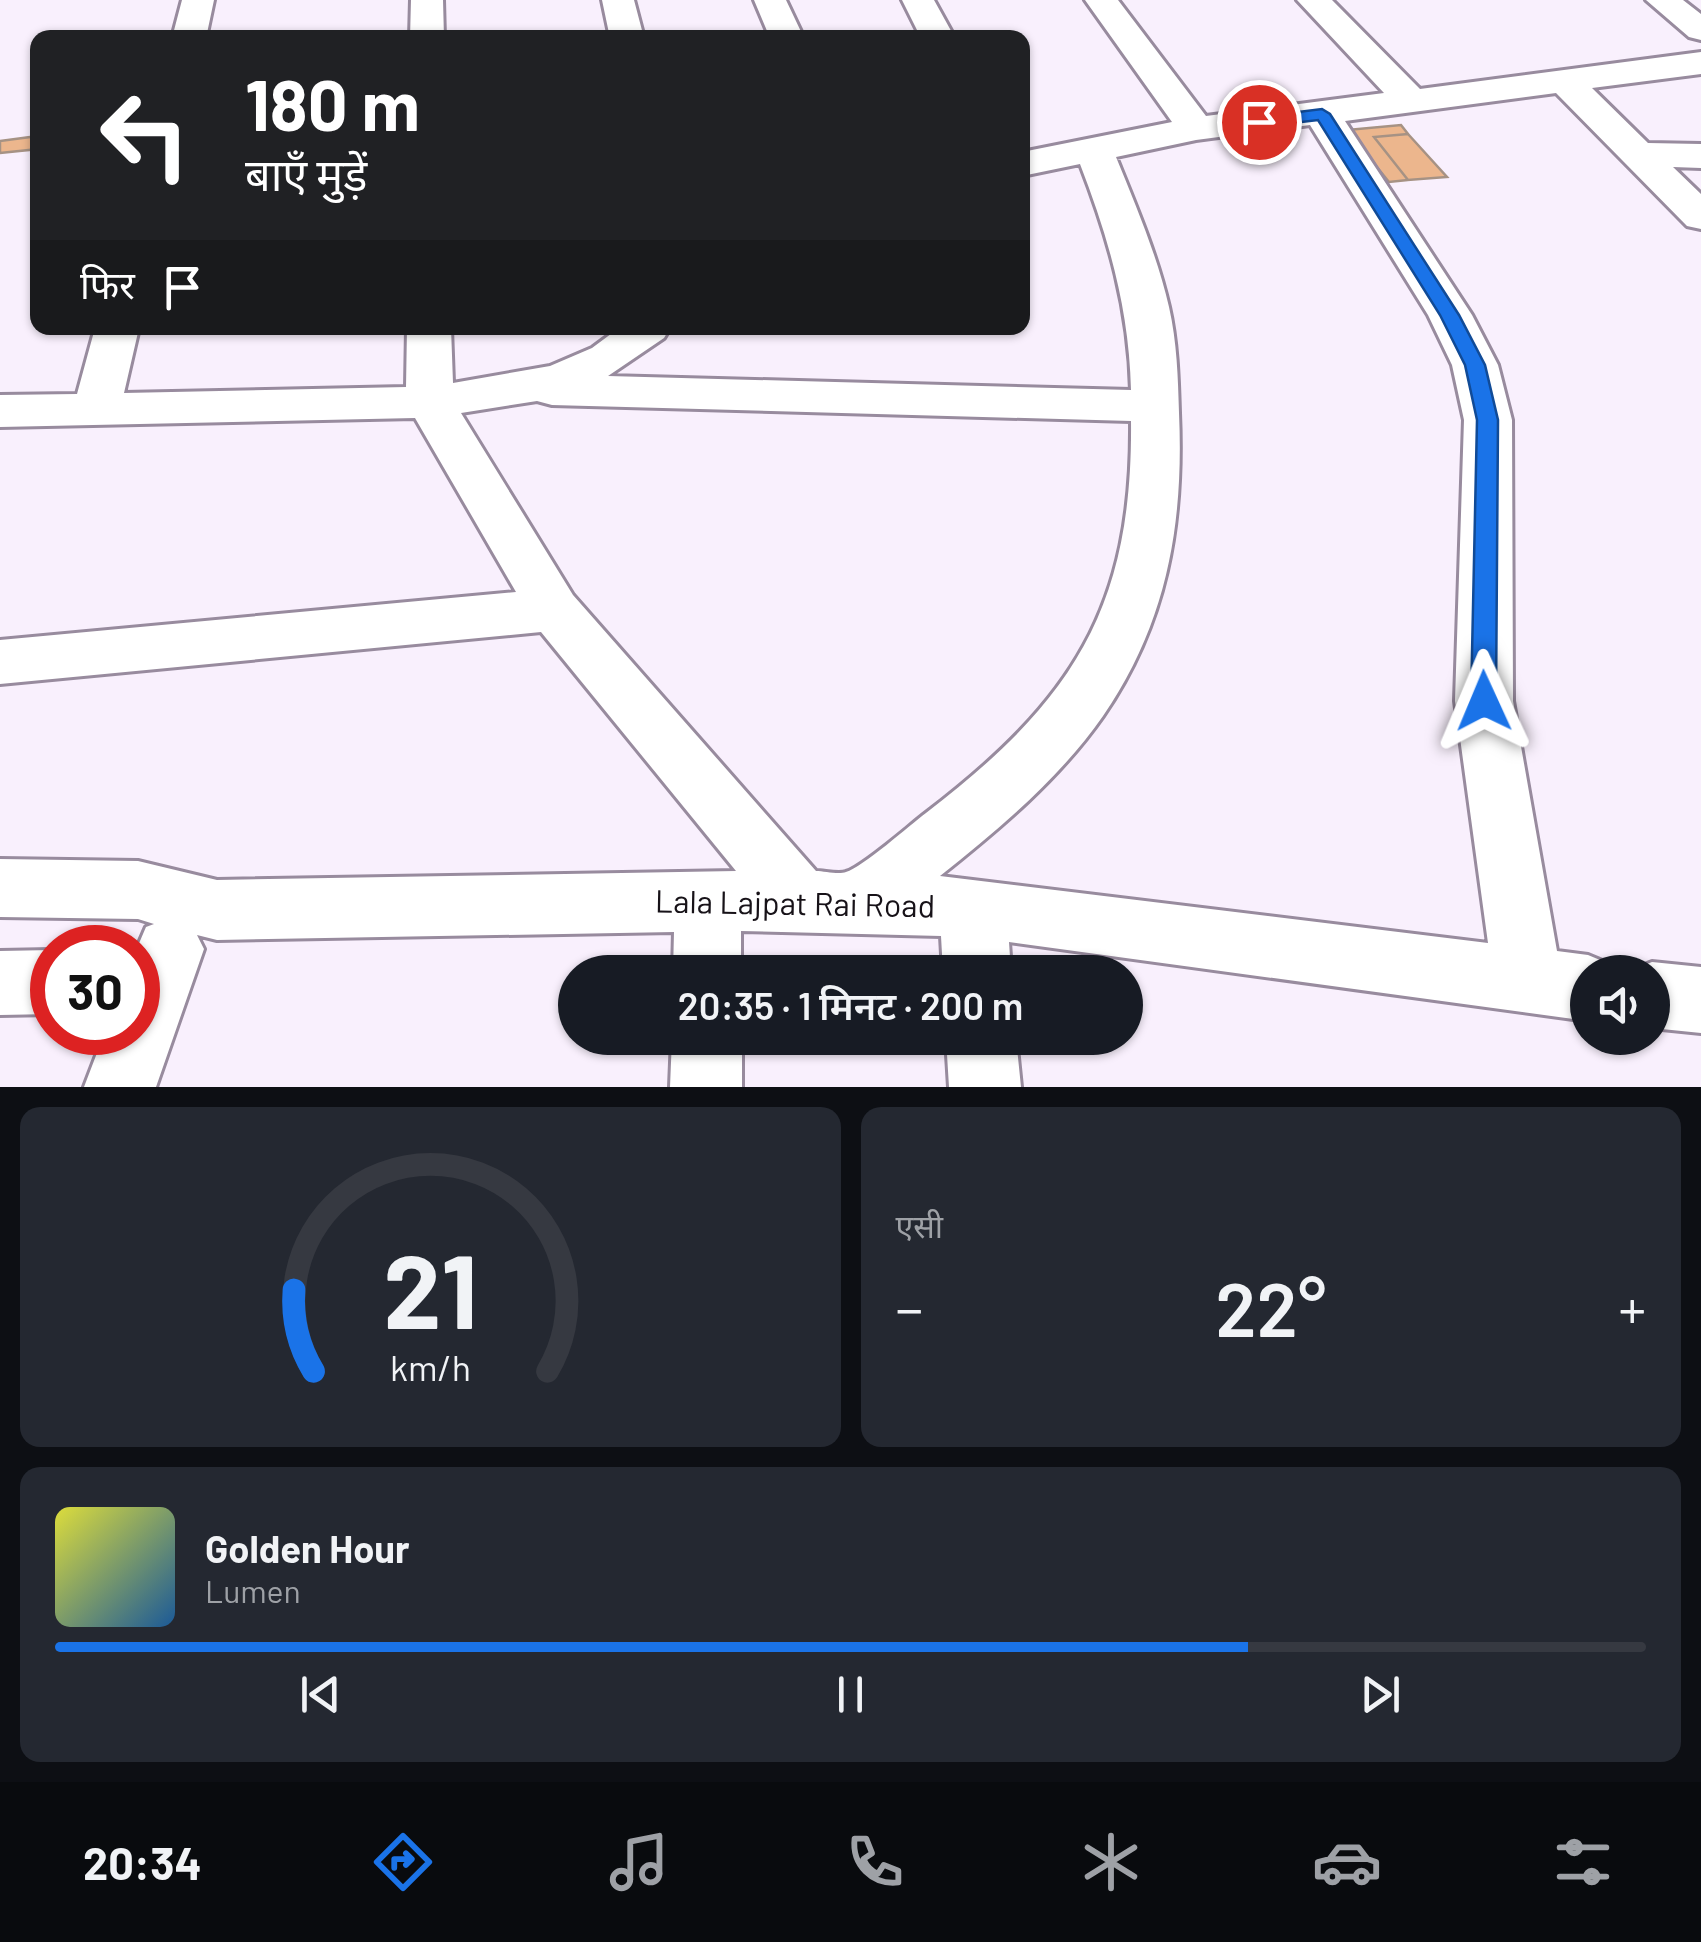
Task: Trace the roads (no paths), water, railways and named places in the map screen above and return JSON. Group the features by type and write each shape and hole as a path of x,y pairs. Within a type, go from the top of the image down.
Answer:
{"street":[{"path":"190,30 198,0"},
{"path":"427,0 427,30"},
{"path":"618,0 625,30"},
{"path":"770,0 783,30"},
{"path":"918,0 934,30"},
{"path":"1101,0 1196,129"},
{"path":"1313,0 1414,103"},
{"path":"1662,0 1701,30"},
{"path":"1030,162 1196,129 1568,84 1701,63"},
{"path":"1568,84 1701,216"},
{"path":"1322,114 1450,315 1475,365 1488,420 1484,701 1558,985"},
{"path":"429,335 430,402 554,610 829,900 994,796 1051,738 1099,676 1132,611 1152,543 1158,451 1148,313 1123,223 1093,147"},
{"path":"1640,154 1701,156"},
{"path":"96,411 115,335"},
{"path":"525,389 587,369 638,335"},
{"path":"0,410 430,402 525,389 1155,406"},
{"path":"0,662 554,610"},
{"name":"Lala Lajpat Rai Road","path":"0,888 138,890 175,939 708,901 829,900 973,907 1558,985"},
{"path":"707,955 708,901"},
{"path":"973,907 976,955"},
{"path":"120,1087 175,939"},
{"path":"0,984 30,983"},
{"path":"1670,997 1701,1000"},
{"path":"706,1087 707,1055"},
{"path":"983,1055 985,1087"}]}
